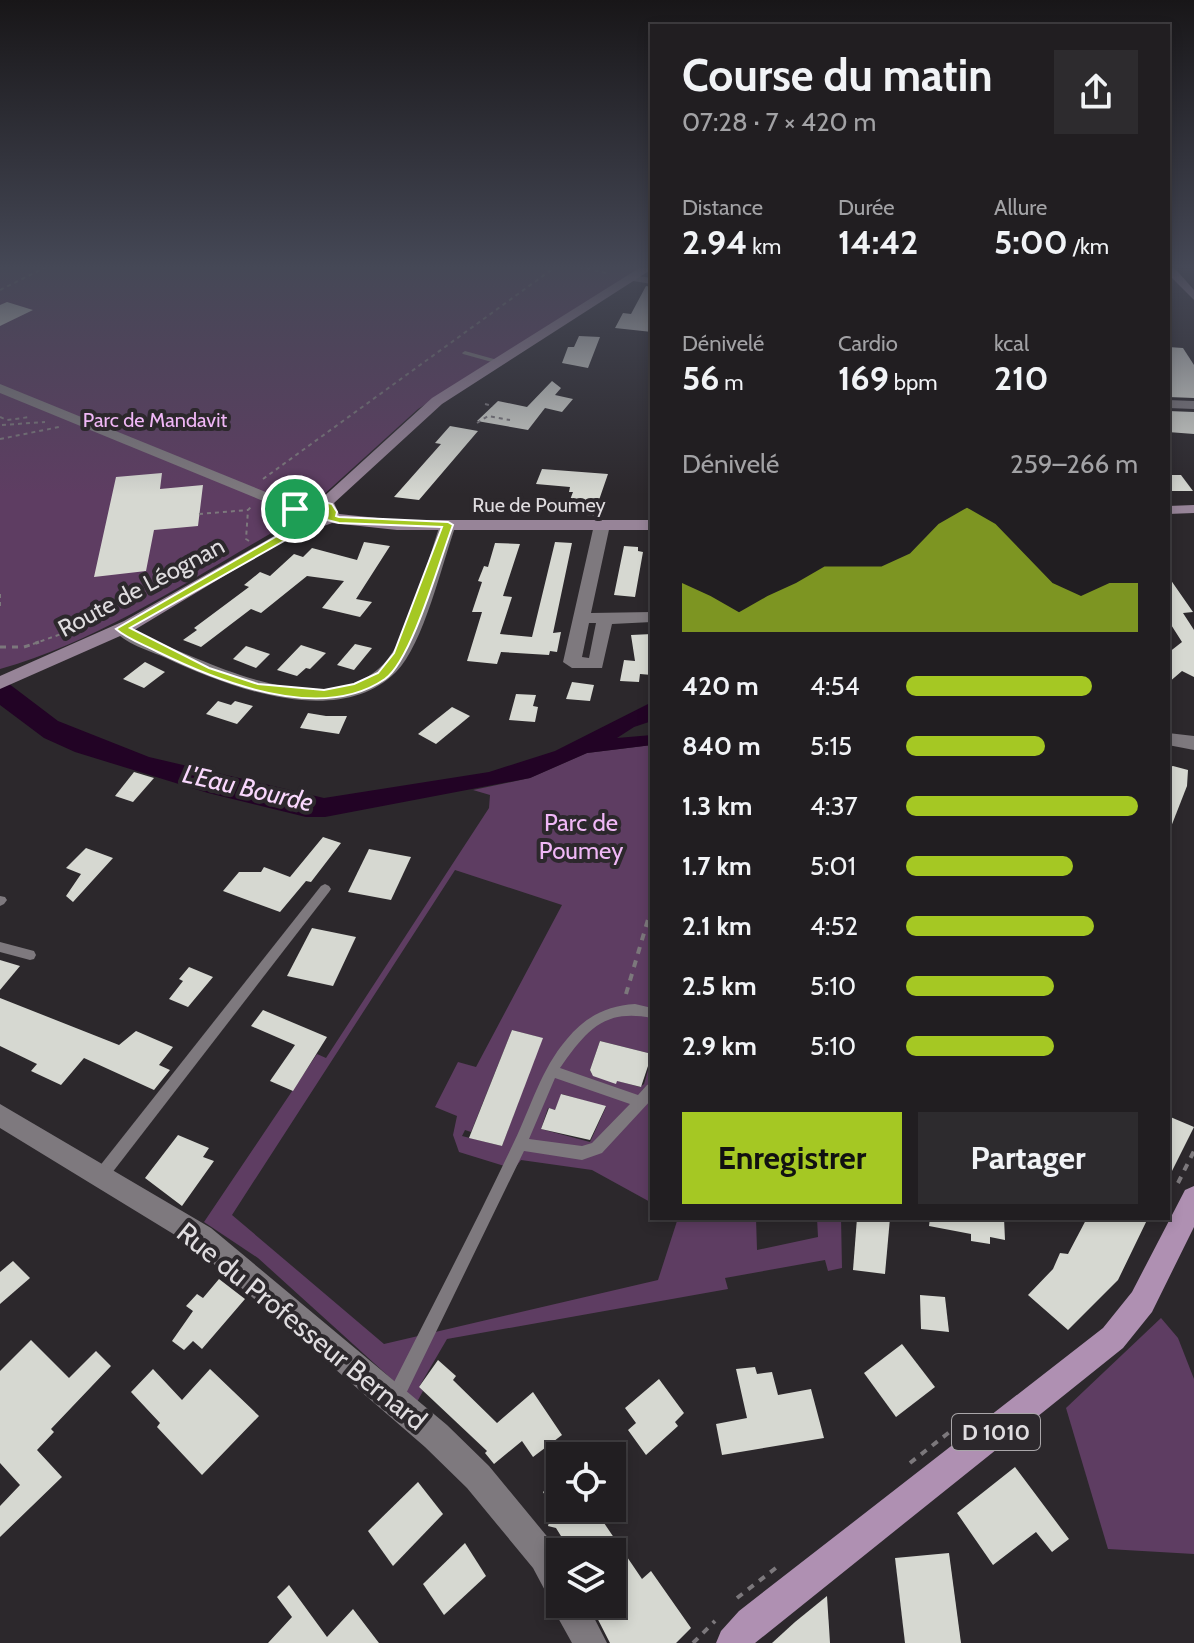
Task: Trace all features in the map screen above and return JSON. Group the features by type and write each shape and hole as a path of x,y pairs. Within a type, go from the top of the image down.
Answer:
{"main road":[{"name":"D 1010","path":"725,1630 763,1613 1113,1338 1142,1302 1184,1194"}],"street":[{"path":"0,388 266,498 313,525 422,413 531,342"},
{"path":"1170,404 1194,405"},
{"path":"298,517 305,504 327,511"},
{"path":"1170,510 1194,509"},
{"name":"Rue de Poumey","path":"327,511 370,523 650,525"},
{"name":"Route de Léognan","path":"7,680 121,629 255,554 298,517"},
{"path":"121,629 205,671 257,687 324,694 357,687 382,676 400,654 448,525"},
{"path":"602,525 572,662 596,664 605,619"},
{"path":"582,617 650,617"},
{"path":"1170,739 1194,743"},
{"name":"Rue du Professeur Bernard","path":"0,1115 202,1237 436,1436 478,1477 546,1561"},
{"path":"577,1618 590,1643"}],"lane":[{"path":"465,353 499,362"},
{"path":"100,1177 325,889"},
{"path":"0,947 30,955"},
{"path":"394,1400 520,1144 551,1071 587,1024 603,1014 623,1008 650,1013"},
{"path":"551,1071 641,1102"},
{"path":"520,1144 582,1153 597,1148 650,1091"}],"path":[{"path":"247,490 452,342"},
{"path":"485,404 493,406"},
{"path":"477,423 488,416 510,420"},
{"path":"2,425 77,420"},
{"path":"0,439 77,420"},
{"path":"199,514 248,510 266,498"},
{"path":"248,510 246,539 249,541"},
{"path":"0,594 0,610"},
{"path":"0,647 24,647 72,628"},
{"path":"623,1008 650,913"},
{"path":"1184,1194 1194,1151"},
{"path":"904,1468 976,1413"},
{"path":"727,1608 745,1590 783,1562"},
{"path":"693,1643 725,1630"}],"green space":[{"name":"Parc de Mandavit","path":"0,342 525,342 418,409 321,497 299,501 285,509 281,514 282,527 109,625 37,657 0,669"},
{"name":"Parc de Poumey","path":"650,745 650,1054 600,1041 590,1070 592,1074 640,1087 644,1084 650,1063 650,1202 592,1170 521,1160 514,1169 459,1152 453,1135 457,1116 435,1107 458,1062 476,1067 562,905 455,870 232,1215 384,1344 658,1280 677,1220 756,1220 757,1250 818,1237 817,1220 841,1220 842,1268 828,1271 825,1260 725,1278 728,1289 447,1339 419,1387 423,1391 417,1402 258,1258 204,1222 317,1054 326,1058 489,808 490,795 473,790 530,778 587,753","holes":["512,1030 542,1038 502,1146 462,1136 465,1130 471,1132","562,1094 606,1107 590,1142 541,1129 548,1108 555,1110"]},
{"path":"1161,1318 1178,1338 1194,1379 1194,1554 1108,1549 1066,1408"}],"water":[{"name":"L'Eau Bourde","path":"0,677 58,721 149,757 324,798 489,772 555,751 650,703 650,722 617,738 650,735 650,745 587,753 530,778 325,817 306,817 208,793 75,752 44,738 0,705"}],"building":[{"path":"576,342 598,342 588,368 562,363 568,347 574,347"},
{"path":"1170,347 1183,348 1194,365 1194,398 1170,397"},
{"path":"552,381 561,388 555,395 573,399 562,412 545,408 528,430 477,421 498,401 527,407"},
{"path":"1170,411 1194,412 1194,434 1170,432"},
{"path":"450,426 478,431 419,500 394,497 441,444 435,443"},
{"path":"542,469 608,474 599,500 598,516 565,513 573,492 569,492 570,487 536,484"},
{"path":"162,473 160,489 203,485 198,526 154,530 146,571 94,577 116,477"},
{"path":"1170,475 1181,475 1193,491 1170,491"},
{"path":"364,542 390,546 356,599 372,602 360,617 322,608 344,581 307,576 261,613 251,609 201,647 183,640 197,630 194,628 249,587 244,585 260,572 270,576 294,554 303,557 312,548 357,560"},
{"path":"555,542 572,543 553,633 561,632 557,652 550,651 549,655 501,652 497,664 467,661 482,612 472,612 482,582 478,581 484,566 488,567 495,543 520,544 503,596 512,597 500,634 532,637"},
{"path":"624,546 638,547 638,551 643,552 635,597 614,595"},
{"path":"1170,579 1193,612 1183,613 1194,630 1194,677 1182,671 1170,681 1170,651 1182,642 1170,623"},
{"path":"650,634 650,675 640,674 639,682 620,681 624,660 635,661 631,635"},
{"path":"355,644 372,648 354,670 337,665"},
{"path":"301,645 326,653 310,669 306,668 297,676 277,670"},
{"path":"246,646 270,654 256,668 233,659"},
{"path":"145,662 165,672 144,688 123,679"},
{"path":"572,682 594,685 590,701 566,699"},
{"path":"516,694 536,695 533,706 538,707 535,722 509,720"},
{"path":"218,701 231,705 235,701 253,706 237,724 206,714"},
{"path":"452,707 470,716 436,744 418,734"},
{"path":"308,713 347,716 339,734 300,728"},
{"path":"1170,767 1188,770 1187,786 1170,829"},
{"path":"134,772 154,778 133,802 115,796"},
{"path":"323,837 341,843 311,882 306,881 280,912 223,891 239,872 261,872 264,867 290,877"},
{"path":"86,848 113,858 73,902 66,896 81,874 66,868"},
{"path":"369,849 411,857 391,900 348,892"},
{"path":"312,928 356,937 333,986 287,976"},
{"path":"0,960 20,966 0,990"},
{"path":"189,967 213,977 188,1007 169,999"},
{"path":"0,998 119,1045 136,1031 173,1047 159,1065 170,1070 154,1090 84,1058 61,1085 31,1071 37,1064 0,1046"},
{"path":"263,1010 327,1037 293,1091 270,1081 295,1045 251,1026"},
{"path":"512,1030 543,1038 502,1146 469,1138"},
{"path":"600,1041 650,1054 641,1087 617,1081 616,1084 593,1076 590,1070"},
{"path":"561,1094 606,1106 590,1140 541,1129 549,1108 555,1110"},
{"path":"1170,1117 1194,1127 1170,1175"},
{"path":"178,1135 209,1148 203,1157 214,1161 182,1206 145,1178"},
{"path":"857,1220 890,1220 885,1274 853,1270"},
{"path":"930,1220 1004,1220 1005,1240 990,1237 990,1244 971,1241 971,1234 929,1226"},
{"path":"1086,1220 1147,1220 1118,1280 1068,1330 1028,1295 1053,1269 1060,1253 1068,1254"},
{"path":"13,1261 30,1278 0,1304 0,1272"},
{"path":"219,1279 245,1299 202,1349 193,1341 184,1350 172,1341 193,1311 186,1306 197,1294 203,1298"},
{"path":"920,1295 945,1297 949,1332 921,1329"},
{"path":"31,1340 69,1378 96,1351 111,1366 51,1429 54,1432 37,1450 62,1477 0,1537 0,1506 20,1485 0,1463 0,1371"},
{"path":"902,1344 935,1387 896,1417 864,1373"},
{"path":"438,1360 456,1376 453,1380 497,1423 533,1392 562,1435 553,1442 546,1442 546,1447 533,1457 522,1441 494,1464 485,1453 487,1451 419,1387"},
{"path":"755,1367 757,1374 772,1372 778,1395 811,1389 824,1438 722,1455 716,1424 747,1418 736,1369"},
{"path":"153,1369 182,1400 210,1369 259,1416 202,1475 157,1427 160,1423 131,1392"},
{"path":"659,1379 684,1413 675,1422 678,1426 646,1455 628,1430 636,1423 625,1408"},
{"path":"1015,1467 1069,1539 1052,1552 1036,1532 993,1565 957,1513"},
{"path":"418,1482 443,1514 393,1566 368,1531"},
{"path":"549,1522 603,1522 614,1538 562,1538 556,1528 548,1526"},
{"path":"465,1543 486,1576 444,1615 423,1584"},
{"path":"949,1553 961,1643 905,1643 895,1558"},
{"path":"626,1555 642,1579 651,1571 691,1628 676,1643 610,1643 597,1618 626,1618"},
{"path":"289,1585 327,1637 353,1609 379,1643 268,1643 292,1617 277,1597"},
{"path":"827,1596 830,1643 772,1643 795,1622"}],"route":[{"path":"318,503 331,508 330,518 339,520 448,525 400,654 382,676 341,692 324,694 257,687 205,671 121,629 288,534 300,524 291,516 295,509 318,503"}]}
